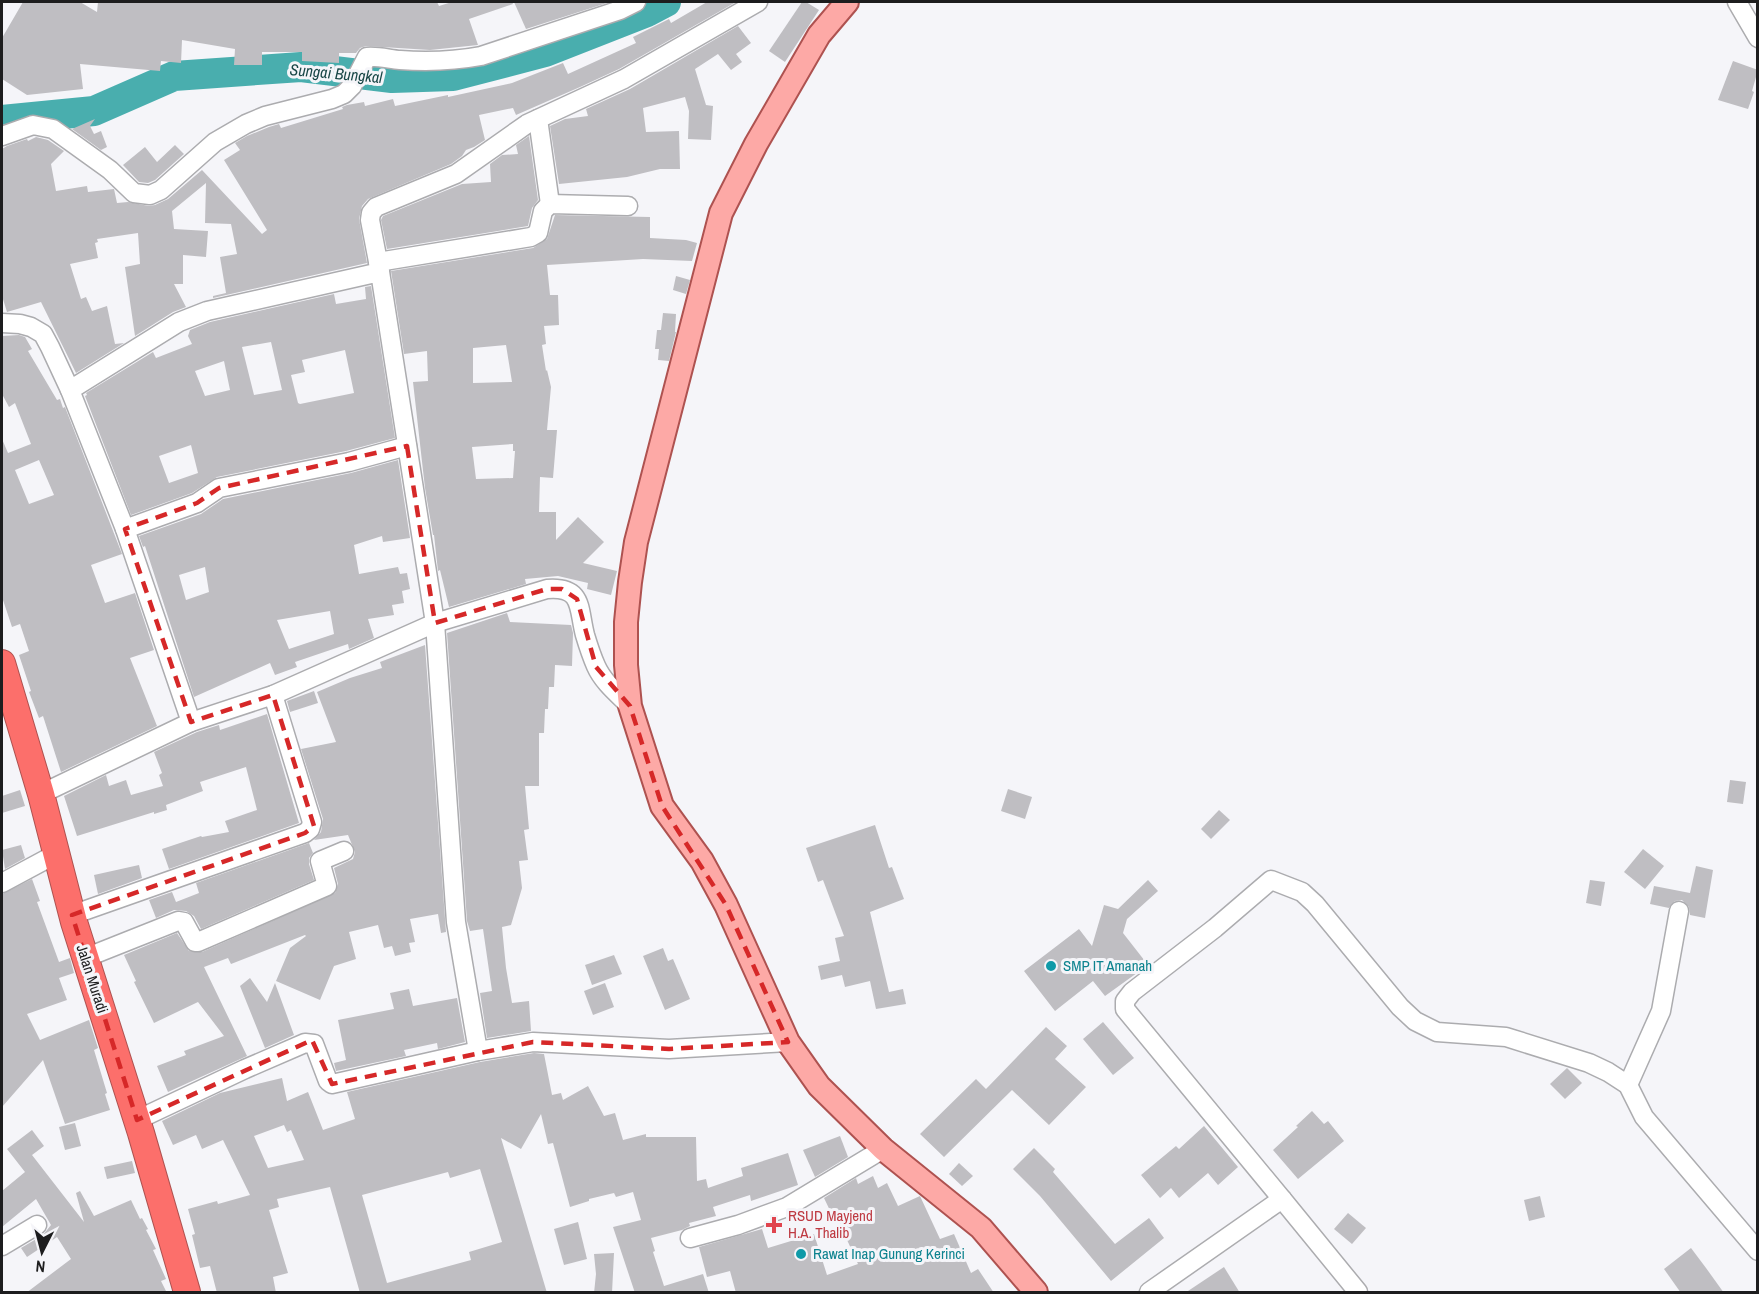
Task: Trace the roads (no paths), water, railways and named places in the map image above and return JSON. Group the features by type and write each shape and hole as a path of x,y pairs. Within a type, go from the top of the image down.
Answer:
{"highway":[{"name":"Jalan Muradi","path":"2,663 72,915 137,1120 187,1293"}],"main road":[{"path":"847,2 819,35 756,144 722,213 636,542 626,622 626,665 630,706 662,806 702,861 726,905 788,1042 819,1086 883,1149 981,1228 1036,1293"}],"street":[{"path":"2,136 33,125 53,129 110,170 134,193 150,195 161,190 215,142 246,124 280,112 339,97 352,86 366,58 373,56 403,60 448,61 481,56 620,10 636,2"},
{"path":"477,1051 456,922 435,623 370,220 373,210 456,174 519,129 624,79 758,2"},
{"path":"1737,2 1758,38"},
{"path":"538,119 550,204"},
{"path":"70,390 179,322 207,310 379,267 531,237 538,233 543,211 550,204 628,206"},
{"path":"2,323 26,326 43,334 70,390 125,529 190,722"},
{"path":"125,529 197,503 219,488 349,462 407,446"},
{"path":"40,794 190,722 273,695 435,623 547,589 562,589 572,593 577,599 596,667 630,706"},
{"path":"72,915 305,833 310,829 312,822 273,695"},
{"path":"85,958 178,921 184,922 195,942 198,942 327,886 320,861 344,851"},
{"path":"2,883 56,854"},
{"path":"1359,1293 1125,1009 1125,1001 1132,992 1215,928 1271,880 1302,892 1315,904 1415,1021 1437,1032 1506,1037 1608,1072 1628,1085 1644,1117 1758,1251"},
{"path":"1628,1085 1661,1011 1679,911"},
{"path":"137,1120 305,1043 314,1044 328,1081 332,1084 477,1051 533,1042 669,1049 788,1042"},
{"path":"690,1238 738,1225 787,1207 883,1149"},
{"path":"1149,1293 1282,1199"},
{"path":"2,1246 37,1225"}],"waterway":[{"name":"Sungai Bungkal","path":"2,120 94,111 174,76 301,67 392,78 453,76 545,52 647,12 666,2"}],"place":[{"name":"SMP IT Amanah","path":"1051,966"},
{"name":"RSUD Mayjend H.A. Thalib","path":"774,1225"},
{"name":"Rawat Inap Gunung Kerinci","path":"801,1254"}]}
